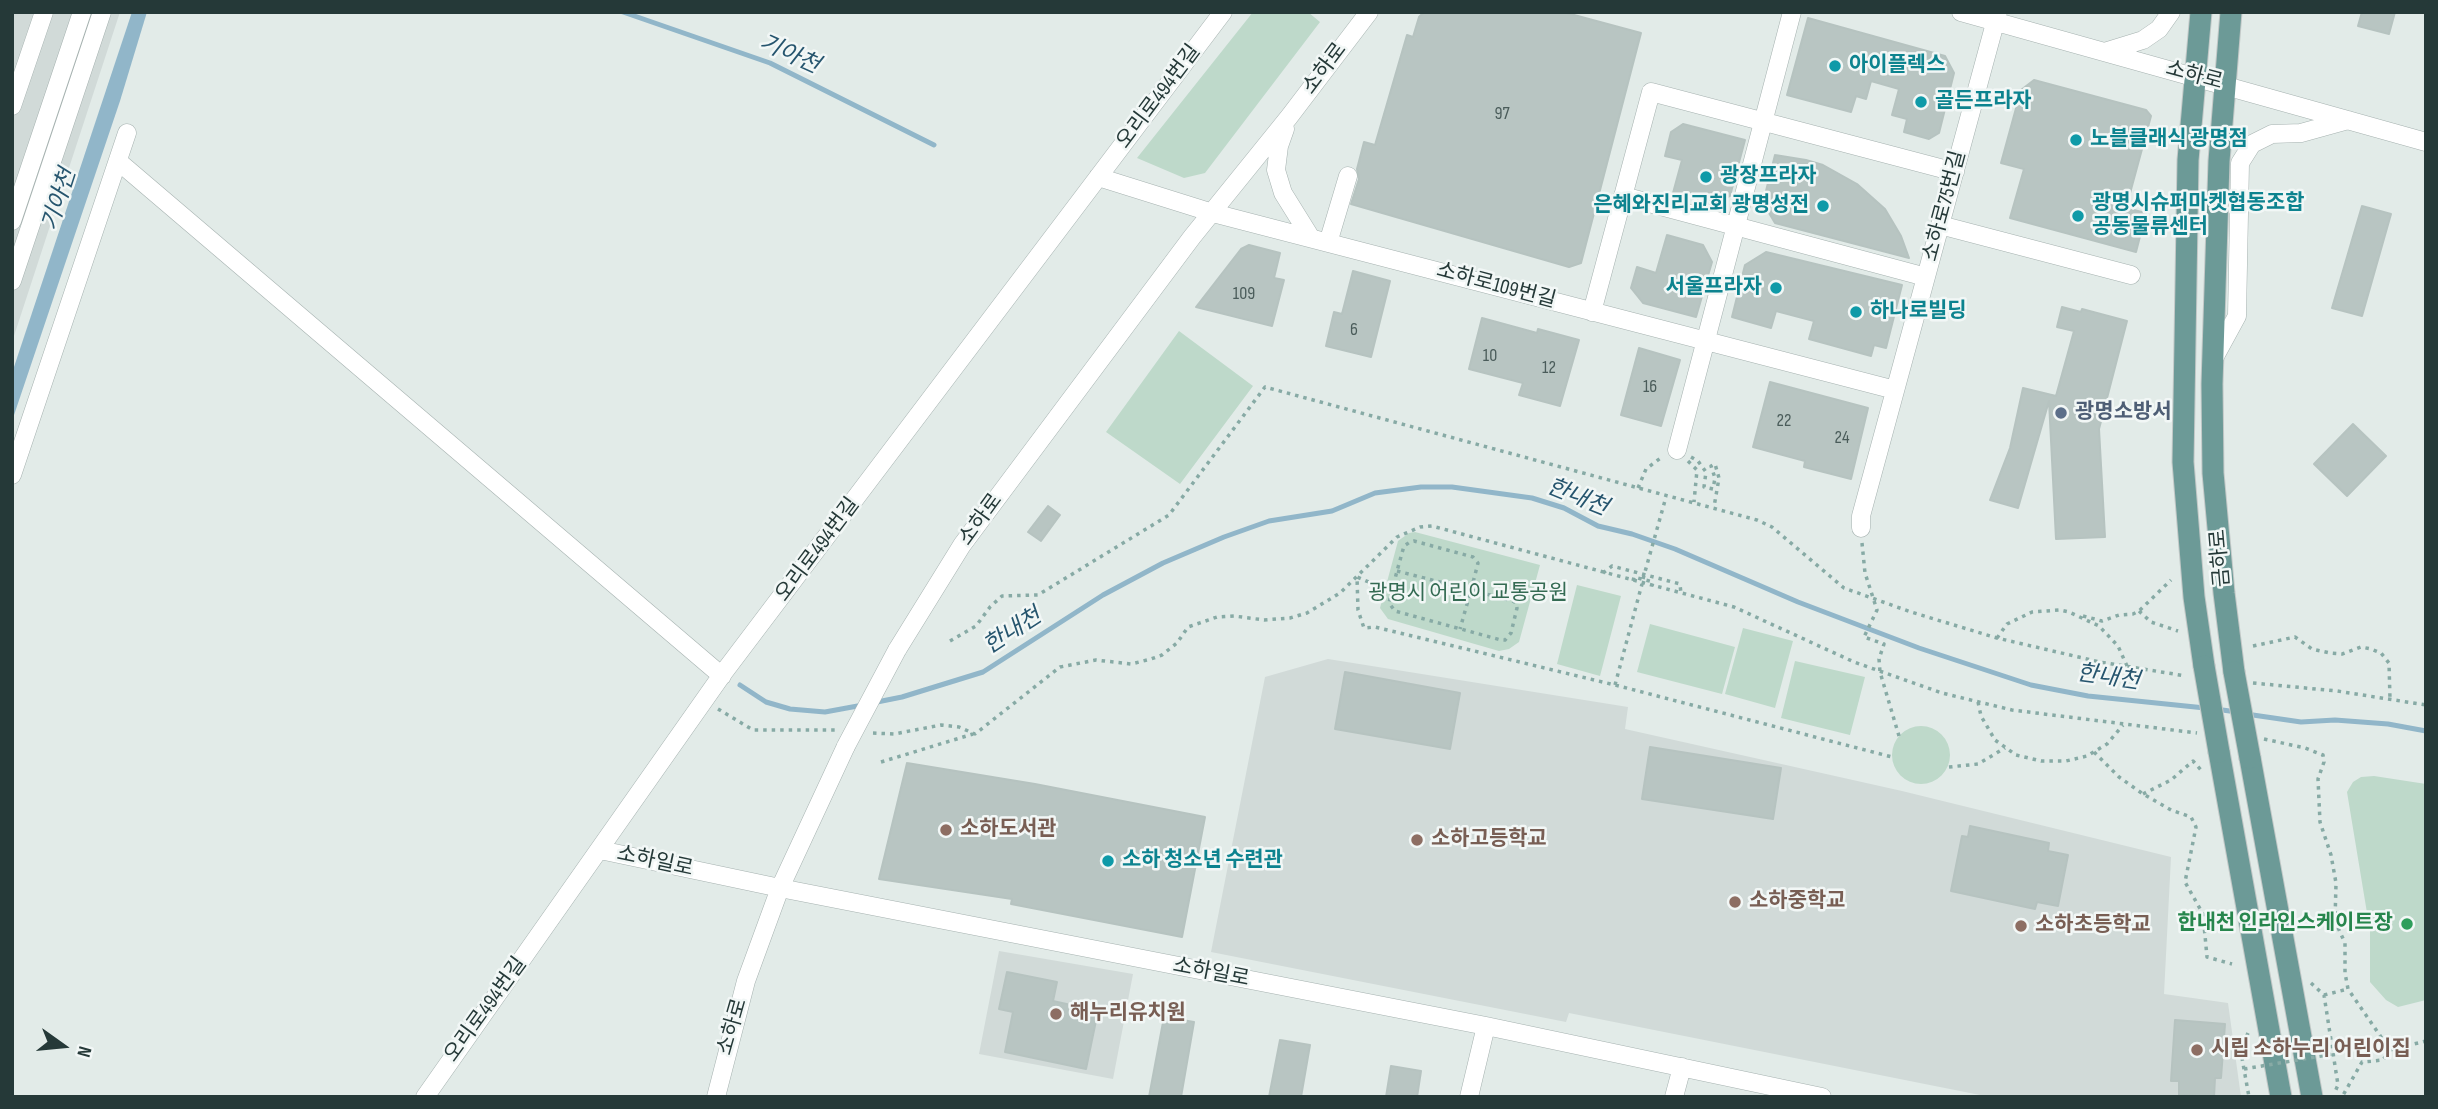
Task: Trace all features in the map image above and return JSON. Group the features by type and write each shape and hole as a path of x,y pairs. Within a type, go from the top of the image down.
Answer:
{"main road":[{"name":"금하로","path":"2201,12 2189,160 2183,462 2199,671 2219,752 2281,1097"},
{"name":"금하로","path":"2231,12 2219,161 2213,360 2213,473 2224,593 2240,677 2250,758 2312,1097"}],"street":[{"path":"12,106 44,12"},
{"path":"12,220 82,12"},
{"path":"12,281 102,12"},
{"name":"오리로494번길","path":"425,1097 723,674 1223,12"},
{"name":"소하로","path":"716,1097 746,981 780,888 844,738 962,545 1112,342 1369,12"},
{"path":"1677,450 1792,12"},
{"name":"소하로","path":"1961,12 1997,17 2105,52 2426,142"},
{"path":"2105,52 2143,40 2160,29 2171,12"},
{"name":"소하로75번길","path":"1861,528 1861,516 1997,17"},
{"path":"1592,312 1651,92 1955,172"},
{"path":"1289,117 1279,146 1276,170 1283,193 1319,240 1348,176"},
{"path":"2213,360 2236,316 2240,163 2252,144 2272,134 2301,133 2349,120"},
{"path":"12,475 127,133"},
{"path":"118,159 723,674"},
{"name":"소하로109번길","path":"1098,177 1213,213 1895,390"},
{"path":"1623,196 1926,277"},
{"path":"1940,225 2131,275"},
{"name":"소하일로","path":"600,850 780,888 1486,1026 1822,1097"},
{"path":"1469,1097 1486,1026"},
{"path":"1674,1097 1682,1067"}],"path":[{"path":"950,641 976,626 1002,596 1038,595 1169,514 1265,387 1757,520 1773,527 1844,588 1997,638 2127,666 2199,671"},
{"path":"1638,488 1646,469 1677,450"},
{"path":"1677,450 1697,470 1694,503"},
{"path":"1677,450 1698,461 1706,472 1704,487 1713,489 1715,478 1711,466 1715,464 1719,478 1713,508"},
{"path":"1615,685 1666,496"},
{"path":"881,762 975,734 1060,667 1096,660 1131,664 1151,659 1163,655 1177,643 1188,627 1217,617 1265,620 1290,618 1307,613 1332,600 1397,537 1420,527 1432,526 1633,581 1643,579 1652,586 1749,612 1854,662 1921,687 2012,710 2198,733"},
{"path":"1861,528 1865,573 1877,610 1864,637 1884,644 1879,659 1880,672 1899,736"},
{"path":"1397,571 1471,590 1516,603 1511,633 1505,640 1501,640 1460,629 1395,611 1390,607 1389,603 1397,571 1404,547 1414,541 1473,557 1478,563 1471,590 1460,629"},
{"path":"1603,573 1612,566 1643,579 1680,584 1681,594"},
{"path":"1357,577 1392,592"},
{"path":"1357,577 1358,610 1364,628 1375,627 1615,685 1892,757"},
{"path":"1997,638 2007,624 2032,612 2060,610 2102,621 2139,611 2171,580"},
{"path":"2139,611 2151,622 2178,631"},
{"path":"2078,615 2099,626 2113,640 2127,666"},
{"path":"2253,646 2295,637 2312,649 2330,653 2342,654 2361,647 2371,649 2381,653 2389,663 2390,699"},
{"path":"2240,677 2426,705"},
{"path":"704,700 753,730 817,729 844,738"},
{"path":"1978,702 1981,716 1995,740 2016,755 2053,762 2076,760 2094,752 2107,744 2123,725"},
{"path":"868,733 894,734 941,725 959,727 975,734"},
{"path":"2262,739 2283,742 2323,755 2324,762 2318,779 2320,822 2331,855 2336,883 2335,921 2345,943 2344,974 2347,989 2390,1050"},
{"path":"1949,766 1978,764 2006,748"},
{"path":"2094,752 2119,777 2143,794 2171,810 2191,817 2196,827 2185,881 2203,914 2207,957 2232,964"},
{"path":"2143,794 2171,780 2193,761 2201,770"},
{"path":"2311,983 2324,995 2337,1085 2334,1094"},
{"path":"2324,995 2347,989"},
{"path":"2248,1033 2243,1044 2242,1058 2249,1097"},
{"path":"2342,1097 2362,1062 2383,1060 2390,1050 2426,1041"},
{"path":"2244,1069 2333,1054"}],"shaded area":[{"path":"12,12 120,12 12,342"},
{"path":"1328,659 1628,707 1625,729 1902,791 2171,857 2164,994 2228,1003 2241,1097 1990,1097 1569,1013 1566,1022 1211,952 1265,677"},
{"name":"해누리유치원","path":"999,951 1133,974 1113,1079 979,1054"}],"green space":[{"path":"1253,12 1308,12 1320,22 1205,173 1184,178 1137,158"},
{"path":"1179,331 1253,386 1180,484 1106,432"},
{"name":"광명시 어린이 교통공원","path":"1415,532 1540,565 1519,642 1509,649 1499,651 1388,619 1380,608 1398,541"},
{"path":"1577,585 1621,596 1600,676 1557,664"},
{"path":"1650,624 1735,647 1722,694 1637,672"},
{"path":"1743,628 1793,641 1775,708 1725,694"},
{"path":"1795,661 1865,677 1850,735 1781,718"},
{"path":"1915,726 1927,726 1942,734 1950,749 1950,761 1942,776 1927,784 1915,784 1900,776 1892,761 1892,749 1900,734"},
{"path":"2374,776 2426,784 2426,1000 2398,1007 2386,1000 2370,982 2370,931 2347,792 2353,782 2361,777"}],"water":[{"path":"132,12 147,12 120,101 12,421 12,373"}],"building":[{"path":"1424,12 1563,12 1641,33 1581,263 1569,267 1351,204 1359,179 1357,169 1364,142 1375,145 1407,35 1413,37 1419,17"},
{"path":"2362,12 2395,12 2389,34 2358,26"},
{"path":"1808,18 1945,56 1954,73 1939,133 1929,139 1904,132 1907,119 1892,115 1899,89 1871,81 1866,99 1856,96 1851,112 1787,95"},
{"name":"노블클래식 광명점","path":"2034,80 2146,110 2151,116 2126,208 2146,213 2136,252 2010,218 2024,169 2001,163 2021,90"},
{"name":"광장프라자","path":"1683,124 1745,140 1730,196 1714,205 1673,193 1682,160 1665,156 1671,132"},
{"name":"은혜와진리교회 광명성전","path":"1775,155 1823,165 1857,184 1885,209 1901,236 1909,258 1775,223 1763,203"},
{"path":"2362,206 2391,214 2362,316 2332,308"},
{"path":"1667,235 1703,245 1712,262 1696,317 1643,303 1631,288 1637,267 1656,273"},
{"path":"1249,245 1280,253 1274,278 1284,280 1272,326 1196,307 1241,249"},
{"path":"1766,252 1902,285 1886,348 1874,345 1871,356 1809,339 1814,321 1776,311 1771,328 1732,317 1745,265"},
{"path":"1353,271 1390,281 1371,357 1326,346 1334,312 1342,314"},
{"name":"광명소방서","path":"2062,307 2081,312 2082,309 2127,321 2099,429 2105,537 2056,539 2049,401 2018,508 1990,500 2010,448 2023,388 2056,396 2074,331 2057,327"},
{"path":"1482,318 1537,333 1538,329 1579,340 1560,406 1519,395 1523,383 1469,369"},
{"path":"1639,348 1680,360 1661,426 1621,415"},
{"path":"1770,382 1868,408 1851,479 1804,467 1805,461 1753,447"},
{"path":"2353,424 2386,456 2347,496 2314,464"},
{"path":"1048,506 1060,515 1041,541 1028,532"},
{"path":"1345,672 1460,693 1450,749 1335,729"},
{"path":"1650,747 1781,768 1773,819 1642,799"},
{"path":"907,763 1035,784 1205,817 1182,937 1011,904 1012,899 879,879"},
{"path":"1970,826 2049,843 2048,851 2068,855 2058,906 2037,902 2035,909 1951,891 1962,836 1968,837"},
{"path":"1007,972 1057,982 1053,1001 1098,1011 1086,1069 1005,1052 1013,1012 999,1009"},
{"path":"1164,1017 1194,1022 1181,1097 1149,1097"},
{"path":"2175,1020 2225,1024 2221,1078 2215,1078 2214,1097 2179,1095 2179,1081 2171,1081"},
{"path":"1280,1040 1310,1045 1301,1097 1269,1097"},
{"path":"1391,1066 1421,1071 1417,1097 1386,1097"}],"waterway":[{"name":"기아천","path":"623,12 770,63 934,145"},
{"name":"한내천","path":"872,703 902,697 983,672 1103,595 1163,563 1224,537 1269,521 1332,511 1375,493 1421,487 1452,487 1532,498 1564,508 1598,526 1675,549 1798,602 1919,648 2031,685 2088,696 2205,708"},
{"name":"한내천","path":"740,685 766,702 790,709 825,712 863,705"},
{"name":"한내천","path":"2215,709 2237,712"},
{"name":"한내천","path":"2246,714 2301,722 2335,720 2388,724 2426,731"}],"place":[{"name":"아이플렉스","path":"1835,66"},
{"name":"골든프라자","path":"1921,102"},
{"name":"노블클래식 광명점","path":"2076,140"},
{"name":"광장프라자","path":"1706,177"},
{"name":"은혜와진리교회 광명성전","path":"1823,206"},
{"name":"광명시슈퍼마켓협동조합 공동물류센터","path":"2078,216"},
{"name":"서울프라자","path":"1776,288"},
{"name":"하나로빌딩","path":"1856,312"},
{"name":"광명소방서","path":"2061,413"},
{"name":"소하도서관","path":"946,830"},
{"name":"소하고등학교","path":"1417,840"},
{"name":"소하 청소년 수련관","path":"1108,861"},
{"name":"소하중학교","path":"1735,902"},
{"name":"한내천 인라인스케이트장","path":"2407,924"},
{"name":"소하초등학교","path":"2021,926"},
{"name":"해누리유치원","path":"1056,1014"},
{"name":"시립 소하누리 어린이집","path":"2197,1050"}]}
